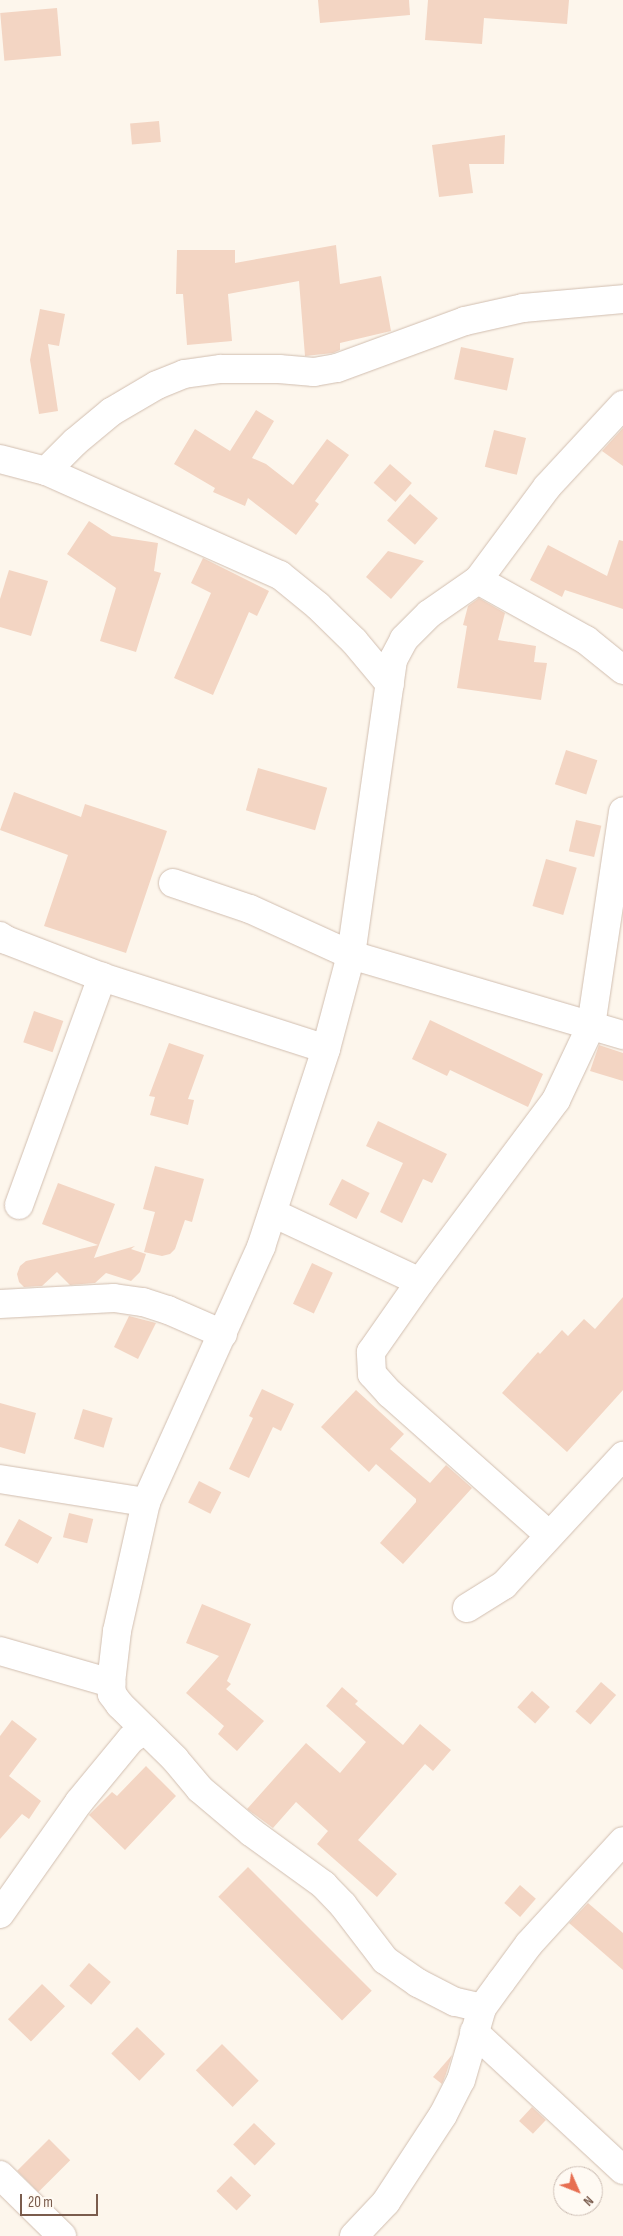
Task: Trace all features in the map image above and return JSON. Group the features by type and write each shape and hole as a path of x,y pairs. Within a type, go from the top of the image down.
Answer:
{"street":[{"path":"46,471 75,442 111,412 157,385 184,374 221,369 279,369 314,372 337,368 465,321 523,308 623,298"},
{"path":"619,2158 478,2020 455,2002 418,1983 385,1960 343,1905 324,1885 251,1832 200,1788 120,1705 112,1694 111,1683 117,1631 146,1502 261,1247 326,1049 351,956 393,660 404,639 429,614 478,580 547,487 623,405"},
{"path":"0,459 46,471 280,574 318,606 354,641 390,684"},
{"path":"478,580 586,640 623,670"},
{"path":"550,1534 390,1394 372,1374 371,1352 420,1282 556,1100 591,1026 622,828"},
{"path":"173,884 250,909 351,956 623,1035"},
{"path":"2,941 102,977 326,1049"},
{"path":"19,1205 102,977"},
{"path":"273,1212 420,1282"},
{"path":"0,1304 114,1298 143,1302 168,1310 223,1334"},
{"path":"467,1608 504,1585 623,1456"},
{"path":"0,1479 146,1502"},
{"path":"0,1651 111,1683"},
{"path":"0,1914 79,1802 131,1739 146,1730"},
{"path":"354,2236 386,2202 444,2115 461,2080 478,2020 529,1944 623,1841"},
{"path":"0,2175 62,2236"}],"building":[{"path":"318,0 409,0 410,15 320,23"},
{"path":"428,0 569,0 567,24 484,18 482,44 425,40"},
{"path":"57,8 61,56 4,61 0,13"},
{"path":"159,121 161,142 132,144 130,124"},
{"path":"505,135 504,164 469,164 473,193 439,197 432,145"},
{"path":"336,245 340,284 381,276 391,331 340,343 340,350 333,353 305,356 299,281 228,294 232,341 187,345 183,294 176,294 177,250 235,250 235,263"},
{"path":"40,309 65,314 59,346 48,344 58,411 39,414 30,360"},
{"path":"461,347 514,358 507,391 454,379"},
{"path":"256,410 274,421 252,458 266,464 293,485 327,439 349,455 315,501 319,504 296,535 248,498 245,506 213,492 215,488 174,464 195,429 230,451"},
{"path":"623,428 623,466 602,451"},
{"path":"494,430 526,438 517,475 485,467"},
{"path":"390,464 412,483 395,502 374,483"},
{"path":"410,494 438,518 415,545 387,520"},
{"path":"89,521 112,536 158,543 154,571 161,573 136,652 100,641 116,588 67,554"},
{"path":"619,540 623,541 623,609 565,590 562,597 530,580 548,545 607,576"},
{"path":"388,551 424,561 391,599 366,577"},
{"path":"203,558 269,591 257,616 249,612 213,695 174,678 211,593 191,583"},
{"path":"9,570 48,581 31,636 0,627 0,599"},
{"path":"479,598 505,613 498,640 536,646 534,662 547,663 541,700 457,688 467,626 463,625 468,606"},
{"path":"566,750 597,760 586,794 555,784"},
{"path":"258,768 327,788 315,830 246,810"},
{"path":"14,792 81,817 85,804 167,831 126,953 44,926 68,855 0,830"},
{"path":"576,820 601,826 594,857 569,851"},
{"path":"546,859 577,868 563,915 532,906"},
{"path":"34,1011 63,1021 53,1052 23,1042"},
{"path":"430,1020 543,1074 528,1107 450,1070 447,1076 412,1059"},
{"path":"169,1043 204,1055 188,1099 194,1100 188,1125 150,1115 155,1097 149,1096"},
{"path":"599,1045 623,1053 623,1081 590,1071"},
{"path":"378,1121 447,1154 432,1183 423,1179 402,1223 380,1212 403,1163 366,1146"},
{"path":"155,1166 204,1179 192,1222 185,1220 175,1249 170,1254 162,1256 144,1252 155,1212 143,1209"},
{"path":"342,1179 370,1193 356,1219 329,1205"},
{"path":"58,1183 115,1204 94,1258 135,1246 131,1249 146,1254 140,1272 131,1281 106,1273 95,1283 70,1285 57,1272 42,1286 24,1287 19,1282 17,1274 20,1266 26,1261 98,1245 42,1224"},
{"path":"312,1263 333,1273 314,1314 293,1304"},
{"path":"623,1297 623,1390 567,1452 502,1393 538,1352 540,1354 562,1330 568,1336 584,1319 595,1329"},
{"path":"129,1316 156,1323 138,1359 114,1347"},
{"path":"262,1389 294,1404 281,1431 273,1427 249,1478 229,1469 253,1418 249,1416"},
{"path":"356,1390 404,1434 390,1449 430,1483 446,1465 472,1488 403,1564 380,1543 416,1502 416,1499 376,1464 369,1472 321,1427"},
{"path":"0,1403 36,1413 25,1454 0,1447"},
{"path":"83,1409 113,1418 104,1448 74,1439"},
{"path":"199,1481 221,1492 210,1514 188,1502"},
{"path":"69,1513 93,1519 87,1543 63,1537"},
{"path":"19,1519 52,1537 38,1564 4,1545"},
{"path":"202,1604 251,1624 227,1681 231,1684 226,1689 264,1721 237,1751 218,1734 224,1726 186,1693 219,1656 186,1643"},
{"path":"601,1682 616,1695 591,1725 575,1711"},
{"path":"342,1687 358,1701 355,1704 403,1745 420,1724 451,1750 433,1771 425,1764 358,1840 397,1874 377,1897 317,1844 328,1831 296,1802 273,1828 247,1809 306,1743 340,1773 366,1742 326,1706"},
{"path":"532,1691 550,1707 535,1723 517,1707"},
{"path":"12,1720 37,1739 9,1776 41,1801 29,1819 22,1814 0,1839 0,1736"},
{"path":"146,1766 176,1796 125,1850 89,1815 112,1792 117,1796"},
{"path":"248,1867 372,1991 342,2020 218,1897"},
{"path":"520,1885 536,1899 520,1917 504,1903"},
{"path":"588,1903 623,1933 623,1970 569,1923"},
{"path":"89,1963 111,1982 91,2005 69,1986"},
{"path":"42,1984 65,2006 31,2041 8,2019"},
{"path":"137,2027 165,2054 139,2081 111,2054"},
{"path":"222,2044 259,2081 233,2107 196,2070"},
{"path":"452,2055 446,2074 442,2084 433,2077"},
{"path":"532,2107 546,2120 533,2134 519,2121"},
{"path":"254,2123 276,2144 255,2165 233,2145"},
{"path":"49,2139 70,2160 38,2192 17,2171"},
{"path":"231,2176 251,2195 237,2211 216,2191"}]}
